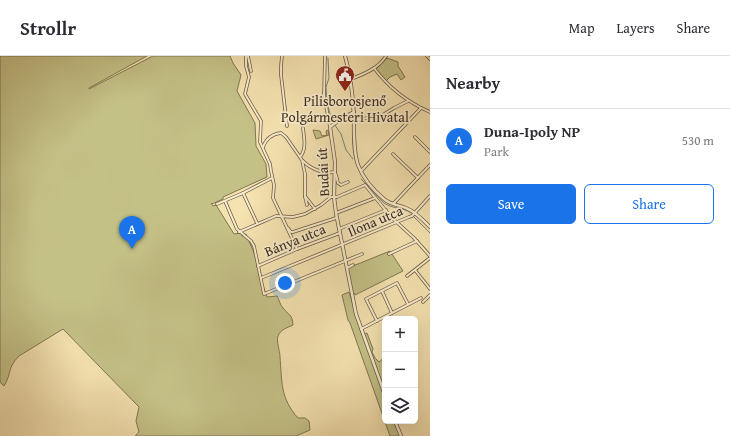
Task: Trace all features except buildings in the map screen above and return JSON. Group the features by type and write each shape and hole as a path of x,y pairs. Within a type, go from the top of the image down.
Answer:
{"street":[{"path":"247,56 246,66 249,77 244,94 261,122 260,141 270,163 274,187 272,196 280,216 297,249"},
{"path":"247,56 251,72"},
{"path":"282,56 281,75 287,126"},
{"name":"Budai út","path":"325,56 324,95 333,126 335,173 334,197 336,218 349,286 361,329 382,388"},
{"path":"345,56 351,80 354,132 357,161 360,171 368,183 384,199 415,213 430,227"},
{"path":"427,56 430,60"},
{"path":"351,80 374,68 386,57"},
{"path":"374,68 389,87 408,101 430,112"},
{"path":"354,120 365,117 381,116 408,101"},
{"path":"360,171 421,108"},
{"path":"333,126 354,112"},
{"path":"300,157 304,147 303,128"},
{"path":"263,147 267,138 281,133 308,166 318,171 335,173 338,183 341,185 348,182"},
{"path":"415,137 430,152"},
{"path":"393,154 418,178"},
{"path":"302,160 305,174 305,196 307,206"},
{"path":"393,204 430,165"},
{"path":"217,204 272,178"},
{"path":"239,232 276,216 293,217 305,214 315,209 331,197 365,186 397,222 417,241 430,257 407,276"},
{"path":"243,193 257,224"},
{"path":"305,196 315,209"},
{"path":"415,213 430,196"},
{"path":"336,213 375,198"},
{"path":"225,201 239,232 251,241 254,246 264,294 362,254"},
{"path":"339,228 386,210"},
{"name":"Ilona utca","path":"260,278 409,217 415,213"},
{"path":"285,226 293,232 336,218"},
{"name":"Bánya utca","path":"258,266 297,249 340,233"},
{"path":"389,254 417,241"},
{"path":"346,269 353,265"},
{"path":"415,270 430,289"},
{"path":"377,320 366,299 397,283 408,304"},
{"path":"382,291 392,312"},
{"path":"423,302 430,295"},
{"path":"361,329 420,298"},
{"path":"396,424 401,436"}],"shaded area":[{"path":"0,56 147,56 89,89 153,56 230,56 241,75 237,91 255,123 256,146 266,164 267,177 223,197 223,199 212,204 211,203 213,206 216,205 234,234 241,233 242,236 246,234 255,255 267,297 277,296 282,307 292,318 293,325 282,330 278,336 283,389 292,411 298,418 305,418 309,421 310,430 296,436 135,436 139,432 136,421 139,407 63,329 19,356 11,367 4,386 0,382"},
{"path":"387,58 398,62 398,66 405,77 401,80 397,74 390,77 385,82 376,69"},
{"path":"313,130 320,131 322,136 327,135 326,131 328,130 329,135 316,139"},
{"path":"390,251 403,271 355,295 354,293 352,294 348,268"},
{"path":"349,292 362,335 367,333 375,358 379,362 382,360 382,413 348,320 342,295"},
{"path":"386,424 396,424 400,436 390,436"}],"waterway":[{"path":"328,58 329,78 326,87 327,103 332,121 341,134 346,150 353,159"},
{"path":"361,179 384,203 411,213"},
{"path":"414,217 430,233"}],"place":[{"name":"Pilisborosjenő Polgármesteri Hivatal","path":"345,92"},
{"name":"Duna-Ipoly NP","path":"132,249"}]}
